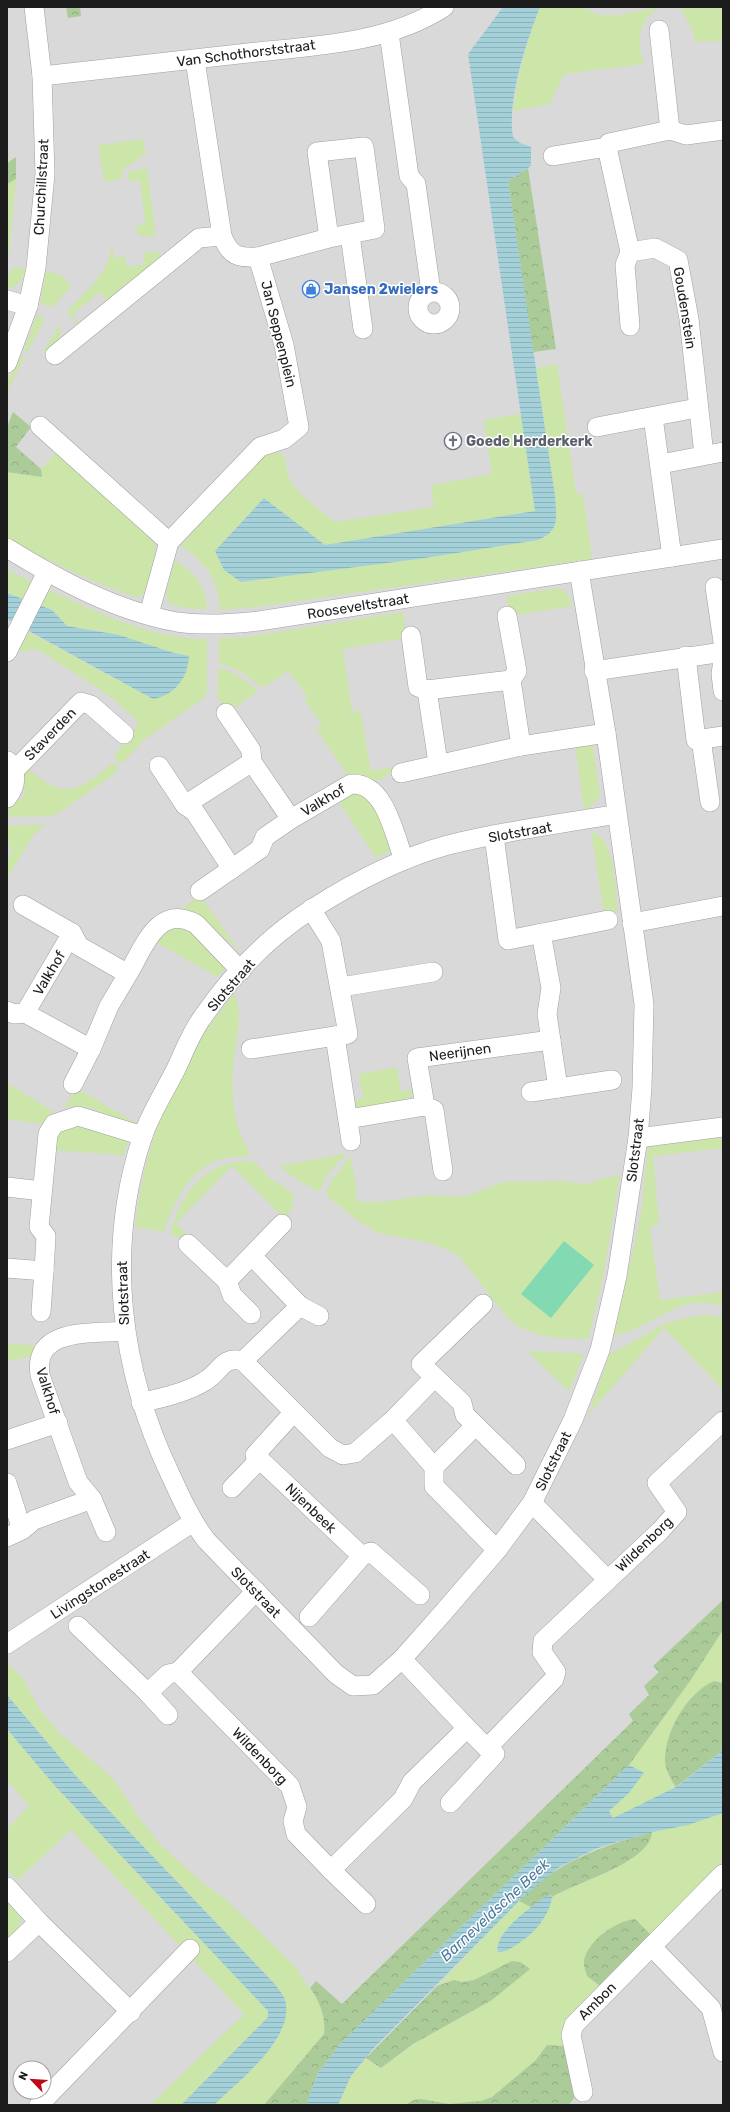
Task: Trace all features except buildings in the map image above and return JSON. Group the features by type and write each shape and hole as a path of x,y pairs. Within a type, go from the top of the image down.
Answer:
{"street":[{"name":"Churchillstraat","path":"7,363 28,306 36,268 45,174 42,76 34,7"},
{"name":"Van Schothorststraat","path":"42,76 195,60 314,45 389,33 444,7"},
{"path":"660,30 670,130"},
{"path":"389,33 409,176 416,184 431,292"},
{"path":"195,60 222,236 227,248 241,257 258,257 329,238 375,229 364,147 317,152 329,238"},
{"path":"553,156 607,147 609,143 670,130 686,135 723,130"},
{"path":"607,147 630,252 625,265 630,326"},
{"path":"350,235 362,329"},
{"path":"55,355 199,238 222,236"},
{"name":"Goudenstein","path":"630,252 655,248 678,260 689,319 697,408 704,455"},
{"name":"Jan Seppenplein","path":"149,614 169,542 260,447 284,439 299,427 284,344 258,257"},
{"path":"7,300 28,306"},
{"path":"597,427 697,408"},
{"path":"653,417 661,464 672,557"},
{"path":"40,426 169,542"},
{"path":"661,464 723,452"},
{"name":"Rooseveltstraat","path":"7,548 47,572 105,599 178,622 215,624 243,623 723,549"},
{"name":"Slotstraat","path":"578,571 594,671 606,733 644,1004 642,1088 638,1138 617,1276 600,1350 573,1420 532,1503 497,1550 402,1659 373,1685 353,1686 336,1674 206,1540 193,1522 156,1446 141,1403 124,1331 122,1231 131,1176 143,1136 201,1019 241,971 279,932 311,909 361,880 404,860 448,846 494,836 617,814"},
{"path":"7,652 47,572"},
{"path":"715,587 723,642"},
{"path":"507,616 517,672 511,680 521,746"},
{"path":"411,636 418,687 427,690 511,680"},
{"path":"594,671 686,656 723,652"},
{"path":"686,656 696,740 723,736"},
{"path":"723,660 721,674 723,691"},
{"path":"427,690 438,764"},
{"name":"Staverden","path":"7,798 12,791 15,780 11,765 81,702 91,705 124,734"},
{"name":"Valkhof","path":"226,713 251,750 252,762 291,819"},
{"path":"401,773 521,746 606,733"},
{"path":"701,739 710,802"},
{"path":"185,805 252,762"},
{"path":"159,766 185,805 195,812 232,869"},
{"name":"Valkhof","path":"200,891 260,850 265,837 291,819 351,784 360,783 368,787 382,800 404,860"},
{"path":"494,836 508,940 608,920"},
{"name":"Valkhof","path":"23,904 72,933 79,946 128,974"},
{"path":"632,922 723,906"},
{"path":"251,1049 348,1034 331,941 311,909"},
{"path":"73,1084 91,1049 109,1006 158,926 169,919 187,919 196,924 241,971"},
{"name":"Valkhof","path":"72,933 16,1012 91,1049"},
{"path":"541,933 551,988 547,1014 558,1088"},
{"path":"340,987 434,972"},
{"path":"335,1036 351,1141"},
{"name":"Neerijnen","path":"443,1171 434,1110 426,1106 417,1058 551,1040"},
{"path":"531,1092 612,1080"},
{"path":"348,1119 426,1106"},
{"path":"41,1312 46,1236 39,1227 48,1134 54,1124 66,1118 78,1116 143,1136"},
{"path":"638,1138 723,1127"},
{"path":"7,1187 42,1191"},
{"path":"227,1281 282,1224"},
{"path":"188,1244 227,1281 232,1295 251,1314"},
{"path":"252,1256 300,1306 319,1316"},
{"path":"7,1268 44,1271"},
{"path":"483,1304 421,1364 462,1403 465,1415 516,1465"},
{"path":"243,1361 300,1306"},
{"name":"Valkhof","path":"106,1532 92,1499 78,1482 40,1375 39,1363 44,1349 52,1341 65,1336 124,1331"},
{"path":"141,1403 191,1389 207,1380 226,1362 235,1359 243,1361 293,1413 330,1448 343,1455 355,1453 393,1420 434,1378"},
{"path":"232,1488 260,1459 255,1455 293,1413"},
{"path":"393,1420 434,1467 434,1486 497,1550"},
{"name":"Wildenborg","path":"487,1748 554,1679 556,1672 542,1652 543,1641 660,1531 677,1512 657,1483 723,1421"},
{"name":"Valkhof","path":"7,1440 58,1423"},
{"path":"434,1467 475,1426"},
{"name":"Nijenbeek","path":"260,1459 362,1556"},
{"path":"7,1483 15,1534 34,1520 92,1499"},
{"name":"Wildenborg","path":"532,1503 608,1580"},
{"name":"Livingstonestraat","path":"7,1644 193,1522"},
{"path":"309,1617 362,1556 371,1552 420,1595"},
{"path":"148,1693 168,1674 178,1672 256,1591"},
{"path":"78,1626 148,1693 168,1715"},
{"path":"402,1659 467,1728 495,1754 450,1803"},
{"name":"Wildenborg","path":"178,1672 290,1786 297,1808 293,1821 296,1834 366,1904"},
{"path":"331,1870 403,1799 412,1782 467,1728"},
{"name":"Ambon","path":"583,2092 571,2036 574,2025 723,1874"},
{"path":"7,1887 39,1922 131,2012"},
{"path":"7,1952 39,1922"},
{"path":"652,1947 711,2008 723,2052"},
{"path":"39,2105 131,2012 190,1949"}],"shaded area":[{"path":"7,7 723,7 723,2105 7,2105"}],"green space":[{"path":"66,7 80,7 81,16 68,18"},
{"path":"540,7 581,7 599,15 619,15 661,7 653,12 643,24 640,47 644,64 564,74 550,104 513,111 523,58"},
{"path":"680,7 723,7 723,41 694,42 694,33"},
{"path":"143,139 146,154 122,170 122,179 104,182 98,145"},
{"path":"16,157 16,179 7,184 7,163"},
{"path":"147,168 156,236 146,237 139,235 135,226 145,224 140,180 129,181 128,172"},
{"path":"528,168 556,349 533,352 508,181"},
{"path":"16,179 9,254 7,258 7,184"},
{"path":"112,243 114,258 125,256 127,267 145,264 143,253 159,251 160,262 108,303 100,292 73,314 79,324 77,324 67,312 102,273 110,255"},
{"path":"14,267 26,269 20,282 7,289 7,278"},
{"path":"46,272 60,274 71,286 53,307 40,304"},
{"path":"37,315 43,317 44,321 27,352 24,350"},
{"path":"58,327 62,330 58,338 62,341 47,357 43,352"},
{"path":"22,355 25,356 7,393 7,383"},
{"path":"557,364 576,493 583,494 592,559 256,607 220,610 216,587 209,572 181,545 260,459 273,453 282,454 290,480 298,491 335,522 434,507 431,485 492,474 484,420 521,414 535,511 325,546 264,498 215,552 538,540 555,496 536,368"},
{"path":"13,412 31,427 16,447 41,469 42,477 7,472 7,427"},
{"path":"56,453 152,537 156,549 147,589 138,598 91,580 45,558 44,560 7,539 7,472 42,477 41,469"},
{"path":"175,560 198,580 204,593 207,610 178,607 169,603 166,593"},
{"path":"7,570 79,604 131,625 182,637 207,639 207,692 204,698 144,740 122,764 113,757 136,727 138,723 135,719 107,694 37,649 16,652 27,631 153,699 174,653 96,630 67,626 52,610 7,593"},
{"path":"558,588 566,592 573,606 509,616 507,596"},
{"path":"403,612 406,638 343,649 352,712 360,710 371,771 397,766 398,771 386,773 386,777 376,781 361,774 348,776 316,729 322,724 304,700 308,697 288,671 262,688 244,673 219,663 219,638 246,637"},
{"path":"219,667 241,677 258,691 229,712 217,697"},
{"path":"592,742 600,794 594,804 584,810 575,745"},
{"path":"112,763 119,767 113,775 57,814 49,816 7,817 7,810 15,800 20,800 26,791 19,787 26,766 50,785 70,789 89,781"},
{"path":"345,793 362,793 375,806 392,850 376,858 336,798"},
{"path":"45,824 33,836 7,878 7,862 12,849 7,841 7,826"},
{"path":"591,832 599,836 605,843 610,853 615,878 618,911 604,914"},
{"path":"200,895 240,952 202,917 188,910 182,909"},
{"path":"172,927 187,928 227,966 217,977 154,941"},
{"path":"234,993 237,1001 239,1017 232,1085 234,1109 240,1133 251,1155 211,1163 194,1176 181,1193 164,1232 135,1227 143,1178 156,1130 165,1106 186,1061 199,1040"},
{"path":"397,1067 401,1091 414,1090 407,1102 356,1109 351,1101 363,1098 359,1074"},
{"path":"7,1083 54,1112 48,1115 42,1124 7,1119"},
{"path":"76,1088 134,1122 133,1125 87,1107 64,1107"},
{"path":"76,1124 128,1140 124,1155 51,1150 57,1136 63,1130"},
{"path":"721,1138 722,1148 653,1156 659,1224 650,1227 660,1300 723,1292 723,1305 696,1302 680,1306 635,1329 614,1336 641,1214 648,1147"},
{"path":"347,1153 327,1175 319,1192 290,1175 280,1166"},
{"path":"351,1156 357,1192 355,1199 361,1202 380,1202 429,1195 456,1197 469,1195 502,1182 558,1181 589,1184 603,1178 620,1175 603,1278 588,1339 556,1338 528,1331 509,1320 460,1257 446,1249 426,1242 379,1233 362,1224 327,1196 326,1192 333,1178"},
{"path":"242,1161 255,1162 270,1178 294,1194 292,1210 284,1218 232,1166 176,1223 187,1235 184,1238 170,1234 180,1207 186,1195 194,1185 203,1176 214,1169 227,1164"},
{"path":"564,1241 594,1265 551,1318 521,1294"},
{"path":"703,1315 723,1317 723,1390 664,1328 588,1415 610,1353 660,1326 682,1319"},
{"path":"7,1344 37,1345 36,1356 7,1361"},
{"path":"527,1351 584,1354 569,1391"},
{"path":"723,1600 723,1630 690,1681 629,1765 341,2043 318,2073 306,2105 264,2105 324,2034 322,2010 310,1988 316,1981 342,2004 633,1721 629,1714 649,1695 644,1686 659,1672 653,1666"},
{"path":"723,1630 723,1683 714,1681 670,1777 676,1787 613,1818 608,1811 628,1794 644,1773 629,1765 690,1681"},
{"path":"7,1663 22,1677 39,1708 60,1734 105,1771 117,1784 137,1815 160,1844 206,1886 223,1897 293,1964 319,2002 325,2025 324,2034 264,2105 214,2105 273,2046 285,1999 273,1982 75,1775 7,1695"},
{"path":"714,1681 723,1683 723,1750 676,1787 666,1769 665,1762 668,1738 686,1704 695,1694"},
{"path":"7,1729 55,1786 268,2011 268,2017 181,2105 150,2105 244,2014 71,1830 18,1880 7,1870 7,1829 29,1806 7,1780"},
{"path":"723,1813 723,1860 565,2023 564,2046 547,2045 536,2060 492,2097 481,2101 449,2104 421,2099 414,2100 405,2105 338,2105 351,2076 366,2058 381,2068 413,2044 492,2000 487,1975 475,1980 452,1982 437,1986 519,1901 531,1907 515,1921 500,1940 551,1902 552,1897 610,1871 638,1854 648,1843 652,1832"},
{"path":"652,1832 648,1843 639,1853 626,1862 552,1897 552,1895 531,1907 519,1901 533,1887 548,1876 581,1857 615,1843"},
{"path":"7,1894 17,1907 21,1918 18,1929 7,1942"},
{"path":"635,1919 650,1934 600,1986 587,1976 584,1963 587,1953 591,1946 604,1933 620,1923"},
{"path":"512,1961 520,1962 530,1969 492,2000 413,2044 381,2068 366,2058 437,1986 454,1980 462,1982 474,1980"},
{"path":"547,2045 564,2046 576,2095 569,2105 405,2105 414,2100 421,2099 449,2104 481,2101 492,2097 536,2060"}],"water":[{"path":"503,7 540,7 519,71 515,89 512,122 513,137 520,143 531,147 531,166 508,181 555,496 556,522 554,527 550,532 538,540 418,559 241,582 224,570 215,551 264,498 325,545 535,511 468,54"},
{"path":"7,593 52,610 67,626 119,635 174,653 189,656 183,678 168,694 153,699 7,619"},
{"path":"7,1695 75,1775 273,1982 284,1998 286,2014 282,2029 274,2043 263,2058 214,2105 181,2105 268,2017 268,2011 55,1786 7,1729"},
{"name":"Barneveldsche Beek","path":"723,1750 723,1813 688,1825 657,1831 595,1849 558,1868 525,1895 373,2049 351,2076 338,2105 306,2105 318,2073 341,2043 629,1765 644,1773 628,1794 609,1811 613,1818 678,1786"},
{"path":"550,1894 552,1897 549,1908 536,1929 508,1950 498,1952 498,1945 502,1936 516,1919"}],"place":[{"name":"Jansen 2wielers","path":"311,289"},
{"name":"Goede Herderkerk","path":"453,441"}]}
